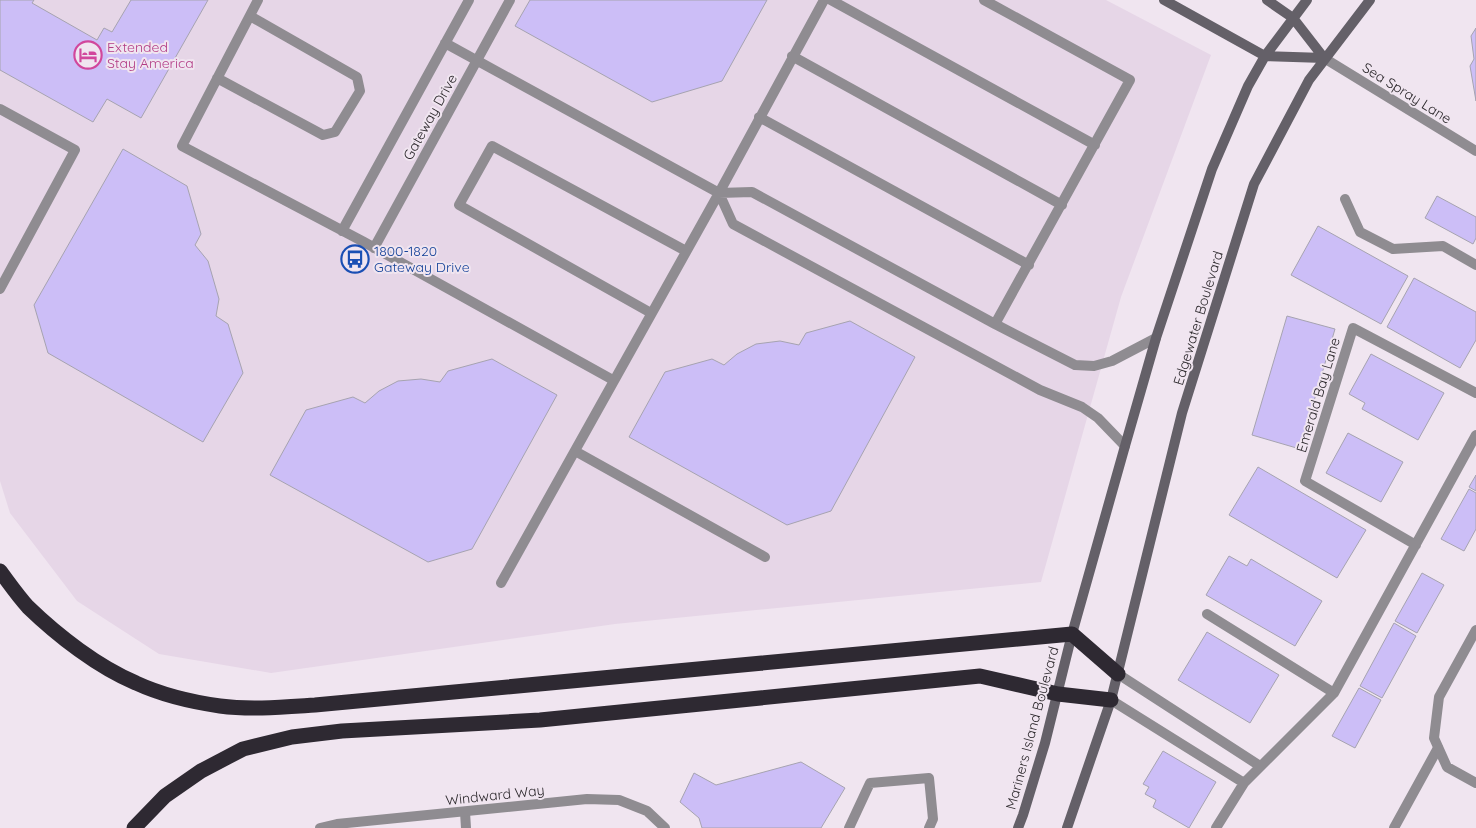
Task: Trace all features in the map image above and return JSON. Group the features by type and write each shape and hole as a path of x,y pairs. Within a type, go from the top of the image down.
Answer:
{"highway":[{"path":"0,571 27,606 61,637 98,663 136,683 178,697 221,706 266,708 315,705 1072,634 1118,674"},
{"path":"134,828 165,796 201,771 243,750 292,737 342,731 540,720 980,676 1058,694 1112,700"}],"main road":[{"path":"1164,0 1265,56 1324,58"},
{"path":"1268,0 1293,18 1324,58"},
{"path":"1072,634 1156,338 1212,169 1246,89 1265,56 1307,0"},
{"name":"Edgewater Boulevard","path":"1118,674 1182,414 1254,184 1309,80 1370,0"},
{"name":"Mariners Island Boulevard","path":"1018,828 1045,743 1072,634"},
{"path":"1067,828 1112,700 1118,674"}],"street":[{"path":"258,0 182,146 374,248 613,380"},
{"name":"Gateway Drive","path":"342,231 469,0"},
{"name":"Gateway Drive","path":"374,248 510,0"},
{"path":"501,582 719,193 824,0"},
{"path":"831,0 1096,145"},
{"path":"984,0 1130,80 1096,145 995,324"},
{"path":"217,78 323,135 335,132 360,91 357,77 250,16"},
{"path":"445,43 719,193 752,192 995,324 1075,365 1094,366 1112,361 1156,338"},
{"path":"792,56 1062,205"},
{"name":"Sea Spray Lane","path":"1324,58 1476,151"},
{"path":"0,109 76,150 0,289"},
{"path":"759,117 1029,265"},
{"path":"651,313 460,205 492,146 686,251"},
{"path":"719,193 733,224 1040,390 1082,407 1098,418 1124,446"},
{"path":"1345,199 1360,232 1393,249 1443,246 1476,265"},
{"name":"Emerald Bay Lane","path":"1416,545 1305,481 1353,328 1476,393"},
{"path":"1216,828 1244,782 1334,693 1476,435"},
{"path":"575,451 765,556"},
{"path":"1207,614 1334,693"},
{"path":"1476,630 1439,697 1434,738 1447,767 1476,783"},
{"path":"1118,674 1260,766"},
{"path":"1112,700 1244,782"},
{"path":"1394,828 1438,748"},
{"path":"848,828 870,783 929,778 933,819 929,828"},
{"name":"Windward Way","path":"320,828 337,824 588,799 619,800 647,811 665,828"},
{"path":"465,812 466,828"}],"shaded area":[{"path":"0,0 1106,0 1211,55 1121,297 1041,582 615,624 271,673 159,654 77,601 10,513 0,481"}],"building":[{"name":"Extended Stay America","path":"0,0 34,0 32,3 97,40 104,28 112,32 131,0 208,0 141,118 107,99 93,122 0,70"},
{"path":"530,0 767,0 722,81 652,102 515,26"},
{"path":"1476,28 1476,101 1470,66 1474,59 1471,36"},
{"path":"123,149 187,186 201,234 195,245 208,261 219,299 216,316 228,324 243,373 203,442 48,353 34,305"},
{"path":"1437,196 1476,217 1476,238 1473,244 1425,218"},
{"path":"1318,226 1408,276 1381,324 1291,275"},
{"path":"1414,278 1476,312 1476,340 1460,368 1387,327"},
{"path":"1287,316 1335,329 1300,449 1252,435"},
{"path":"850,321 915,357 831,511 787,525 629,437 665,372 712,359 724,365 737,354 756,344 780,341 799,345 806,333"},
{"path":"1371,354 1444,393 1418,440 1362,409 1365,403 1349,394"},
{"path":"492,359 557,395 472,549 428,562 270,475 306,410 353,397 365,403 379,391 398,381 421,379 440,382 448,371"},
{"path":"1348,433 1403,462 1381,502 1326,473"},
{"path":"1258,467 1366,530 1337,578 1229,515"},
{"path":"1476,475 1476,491 1469,487"},
{"path":"1469,489 1476,493 1476,529 1464,551 1441,539"},
{"path":"1229,556 1247,566 1251,559 1322,601 1295,646 1206,595"},
{"path":"1422,573 1444,585 1417,633 1395,621"},
{"path":"1394,623 1416,636 1382,698 1360,686"},
{"path":"1207,632 1279,675 1250,723 1178,680"},
{"path":"1359,688 1381,700 1355,748 1332,736"},
{"path":"1163,751 1216,782 1189,828 1153,807 1156,800 1145,794 1149,787 1143,784"},
{"path":"801,762 845,788 821,828 702,828 699,818 680,802 694,773 716,785"}],"place":[{"name":"Extended Stay America","path":"88,55"},
{"name":"1800-1820 Gateway Drive","path":"355,259"}]}
